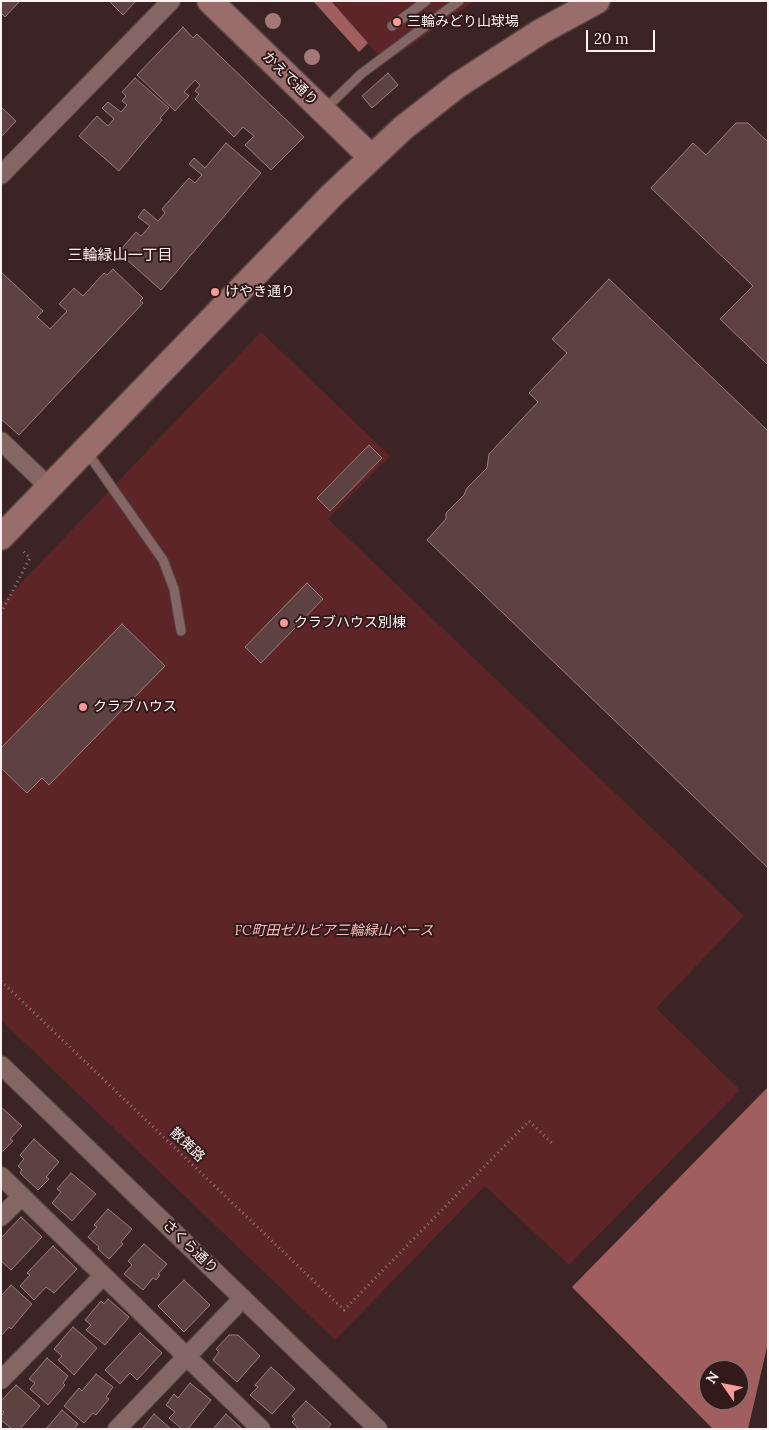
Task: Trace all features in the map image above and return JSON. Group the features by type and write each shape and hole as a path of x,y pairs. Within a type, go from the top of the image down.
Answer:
{"street":[{"path":"1,175 171,1"},
{"name":"かえで通り","path":"210,1 371,157"},
{"path":"9,542 49,487 371,157 403,128 458,86 540,32 597,1"},
{"path":"1,441 49,487"},
{"name":"さくら通り","path":"1,1065 378,1429"},
{"path":"1,1176 261,1429"},
{"path":"1,1217 22,1196"},
{"path":"1,1380 104,1276"},
{"path":"117,1429 243,1298"}],"lane":[{"path":"392,26 426,1"},
{"path":"323,111 361,74 459,1"},
{"path":"86,449 163,560 174,588 181,631"}],"path":[{"path":"1,613 30,558 9,542"},
{"name":"散策路","path":"1,981 344,1310 529,1120 553,1144"}],"green space":[{"name":"三輪みどり山球場","path":"331,1 475,1 385,63"},
{"name":"FC町田ゼルビア三輪緑山ベース","path":"261,332 390,456 328,519 744,916 656,1008 740,1090 569,1265 485,1186 335,1340 1,1020 1,604"}],"shaded area":[{"path":"313,1 331,1 368,43 359,52"},
{"path":"768,1087 768,1343 748,1429 713,1429 572,1287"}],"building":[{"path":"1,1 20,1 5,17 1,13"},
{"path":"109,1 136,1 123,15"},
{"path":"183,27 193,38 197,34 304,137 271,170 245,145 254,136 243,127 234,137 195,99 199,94 195,91 200,85 195,80 184,92 189,96 175,111 137,75"},
{"path":"388,73 398,85 372,108 362,96"},
{"path":"135,78 169,108 160,118 162,120 119,171 79,136 97,116 108,126 114,119 102,108 108,102 121,112 127,105 122,101 126,96 122,92"},
{"path":"1,107 16,121 1,137"},
{"path":"736,123 748,123 768,142 768,365 720,319 753,286 651,188 693,143 706,155"},
{"path":"226,143 261,173 161,290 126,259 130,255 122,248 136,232 141,236 150,226 138,217 144,209 158,221 165,213 162,209 189,178 195,183 202,175 189,164 194,158 205,168"},
{"path":"113,269 143,298 140,301 143,303 19,435 1,419 1,272 43,311 37,317 50,329 67,311 59,304 74,288 83,296 104,273 107,275"},
{"path":"609,279 768,431 768,868 427,540 446,519 446,513 487,468 489,454 538,402 529,393 567,353 552,339"},
{"path":"369,445 382,458 330,511 317,498"},
{"name":"クラブハウス別棟","path":"307,583 323,599 261,663 245,647"},
{"name":"クラブハウス","path":"122,624 165,666 49,785 42,778 27,793 1,768 1,748"},
{"path":"1,1107 22,1126 10,1139 13,1141 1,1153"},
{"path":"34,1139 59,1162 46,1177 49,1179 38,1190 20,1173 22,1170 18,1166 24,1159 20,1155"},
{"path":"71,1173 96,1194 72,1221 52,1203 61,1192 57,1189"},
{"path":"108,1209 132,1229 121,1242 123,1244 109,1259 88,1237 97,1227 94,1225"},
{"path":"21,1217 42,1237 11,1270 1,1261 1,1238"},
{"path":"144,1244 167,1264 158,1274 160,1275 156,1280 153,1278 143,1290 124,1274 132,1265 128,1261"},
{"path":"53,1246 77,1269 54,1293 46,1287 34,1300 20,1286 30,1275 27,1273"},
{"path":"184,1280 210,1305 184,1332 158,1306"},
{"path":"11,1285 32,1304 11,1329 9,1327 1,1336 1,1296"},
{"path":"108,1299 129,1317 105,1345 86,1330 91,1325 85,1320 101,1301 104,1304"},
{"path":"73,1327 97,1348 74,1375 58,1360 62,1356 54,1349"},
{"path":"140,1333 162,1353 137,1380 130,1373 120,1384 105,1370"},
{"path":"229,1335 238,1335 260,1356 237,1382 213,1360 219,1352 216,1349"},
{"path":"47,1358 68,1376 63,1383 65,1385 48,1405 30,1389 35,1383 29,1379"},
{"path":"271,1367 295,1389 272,1414 250,1395 258,1387 255,1385"},
{"path":"96,1374 113,1387 106,1397 109,1399 96,1415 93,1413 84,1423 64,1406 79,1388 82,1391"},
{"path":"190,1383 211,1400 188,1429 182,1429 169,1418 175,1412 166,1405 174,1394 178,1398"},
{"path":"16,1385 40,1406 20,1429 12,1429 1,1420 4,1412 1,1410 1,1401"},
{"path":"306,1401 331,1424 327,1429 299,1429 292,1422 295,1419 292,1416"},
{"path":"62,1410 78,1424 74,1429 46,1429"},
{"path":"154,1414 171,1429 142,1429"},
{"path":"226,1414 242,1429 213,1429"}],"place":[{"name":"三輪みどり山球場","path":"397,22"},
{"name":"けやき通り","path":"215,292"},
{"name":"クラブハウス別棟","path":"284,623"},
{"name":"クラブハウス","path":"83,707"}],"district":[{"name":"三輪緑山一丁目","path":"120,256"}]}
